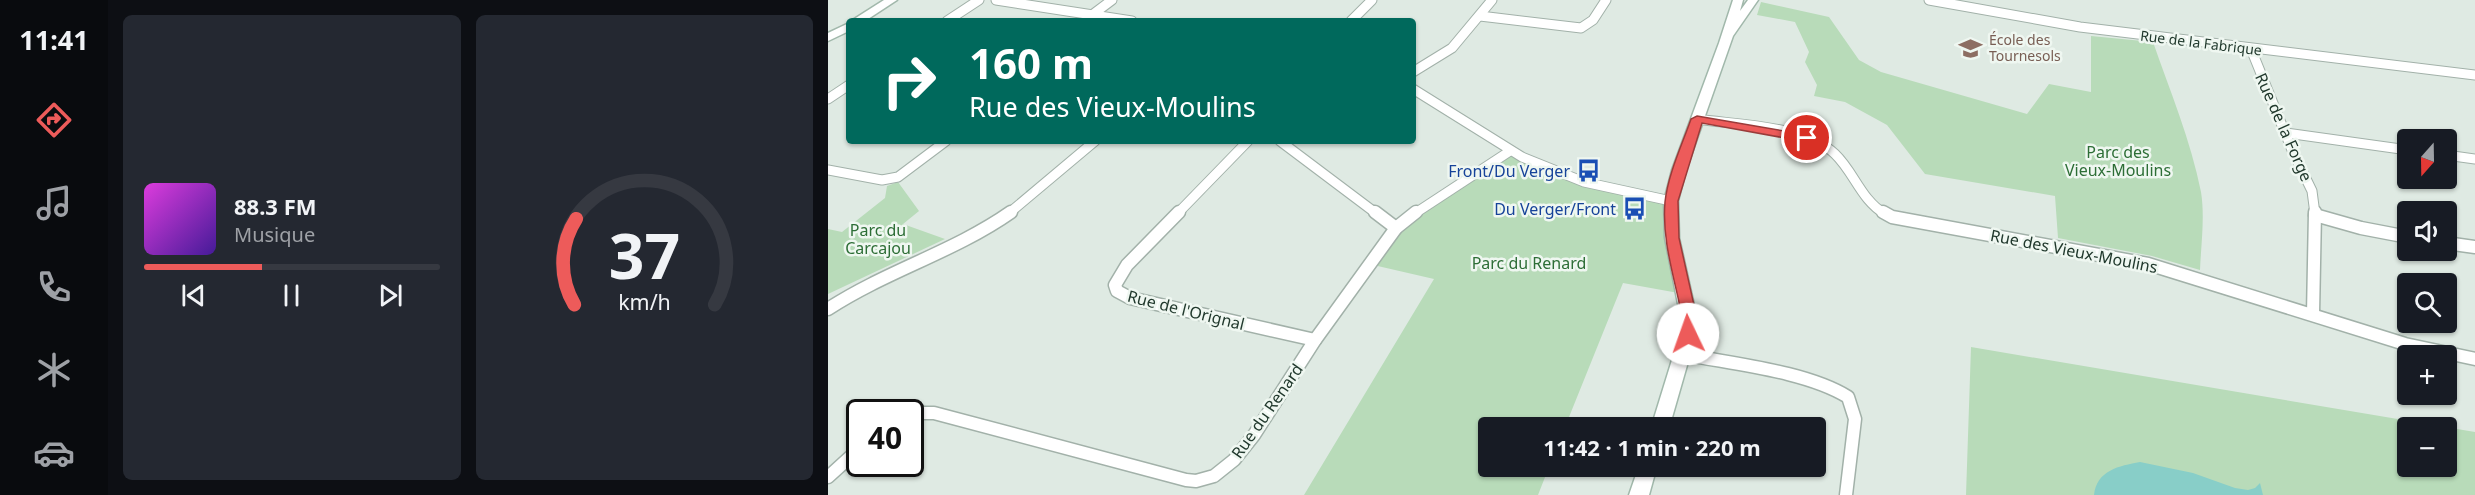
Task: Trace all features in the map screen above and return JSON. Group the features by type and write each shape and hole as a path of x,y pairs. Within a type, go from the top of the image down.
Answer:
{"street":[{"path":"862,18 892,0"},
{"path":"952,18 980,0"},
{"path":"996,0 1112,18"},
{"path":"1092,15 1112,0"},
{"path":"1354,18 1372,0"},
{"path":"1416,70 1452,48 1492,0"},
{"path":"1480,16 1581,28 1593,20 1605,0"},
{"path":"1663,417 1688,334 1688,314 1672,238 1671,201 1679,170 1725,43 1738,0"},
{"path":"1725,43 1753,0"},
{"name":"Rue de la Fabrique","path":"1929,0 2080,27 2475,75"},
{"path":"828,38 846,28"},
{"name":"Rue de la Forge","path":"2251,49 2309,182 2315,215 2313,314"},
{"path":"828,99 846,87"},
{"path":"1416,91 1510,151 1584,182 1671,201"},
{"name":"Rue des Vieux-Moulins","path":"1697,119 1797,135 1825,146 1839,159 1871,206 1892,217 2148,264 2428,350 2475,359"},
{"path":"2286,133 2397,148"},
{"path":"828,170 882,180 898,177 942,144"},
{"path":"828,309 845,297 951,247 1005,217 1026,202 1092,144"},
{"name":"Rue de l'Orignal","path":"1245,144 1127,265 1114,285 1117,291 1130,298 1315,340"},
{"path":"1284,144 1396,228"},
{"name":"Rue du Renard","path":"924,413 934,413 1186,480 1205,480 1226,468 1254,435 1315,340 1396,228 1416,212 1510,151"},
{"path":"2457,157 2475,159"},
{"path":"2315,215 2368,230 2397,235"},
{"path":"2457,245 2475,247"},
{"path":"1683,354 1819,383 1848,398 1854,409 1855,419 1846,495"},
{"path":"828,477 846,461"},
{"path":"1639,495 1645,477"}],"green space":[{"name":"Parc des Vieux-Moulins","path":"1761,2 1829,17 1859,60 1881,72 2027,114 2049,84 2091,92 2091,36 2153,42 2186,135 2201,192 2203,221 2200,270 2152,256 2058,238 2055,196 1925,174 1887,125 1845,102 1814,96 1817,85 1805,62 1809,52 1795,22 1757,15"},
{"name":"Parc du Renard","path":"1510,151 1561,174 1671,201 1684,294 1623,283 1569,417 1478,417 1478,477 1545,477 1538,495 1304,495 1434,279 1369,264 1385,240"},
{"name":"Parc du Carcajou","path":"898,182 919,211 903,224 945,239 828,294 828,229 842,232 885,198 887,186"},
{"path":"1971,347 2397,419 2397,477 2457,477 2457,429 2475,432 2475,495 1966,495"}],"water":[{"path":"2140,462 2193,473 2235,488 2248,490 2260,483 2263,495 2094,495 2104,475 2124,465"}],"place":[{"name":"École des Tournesols","path":"1971,48"},
{"name":"Front/Du Verger","path":"1588,171"},
{"name":"Du Verger/Front","path":"1634,209"}],"route":[{"path":"1688,334 1688,314 1672,238 1671,201 1697,119 1807,138"}]}
